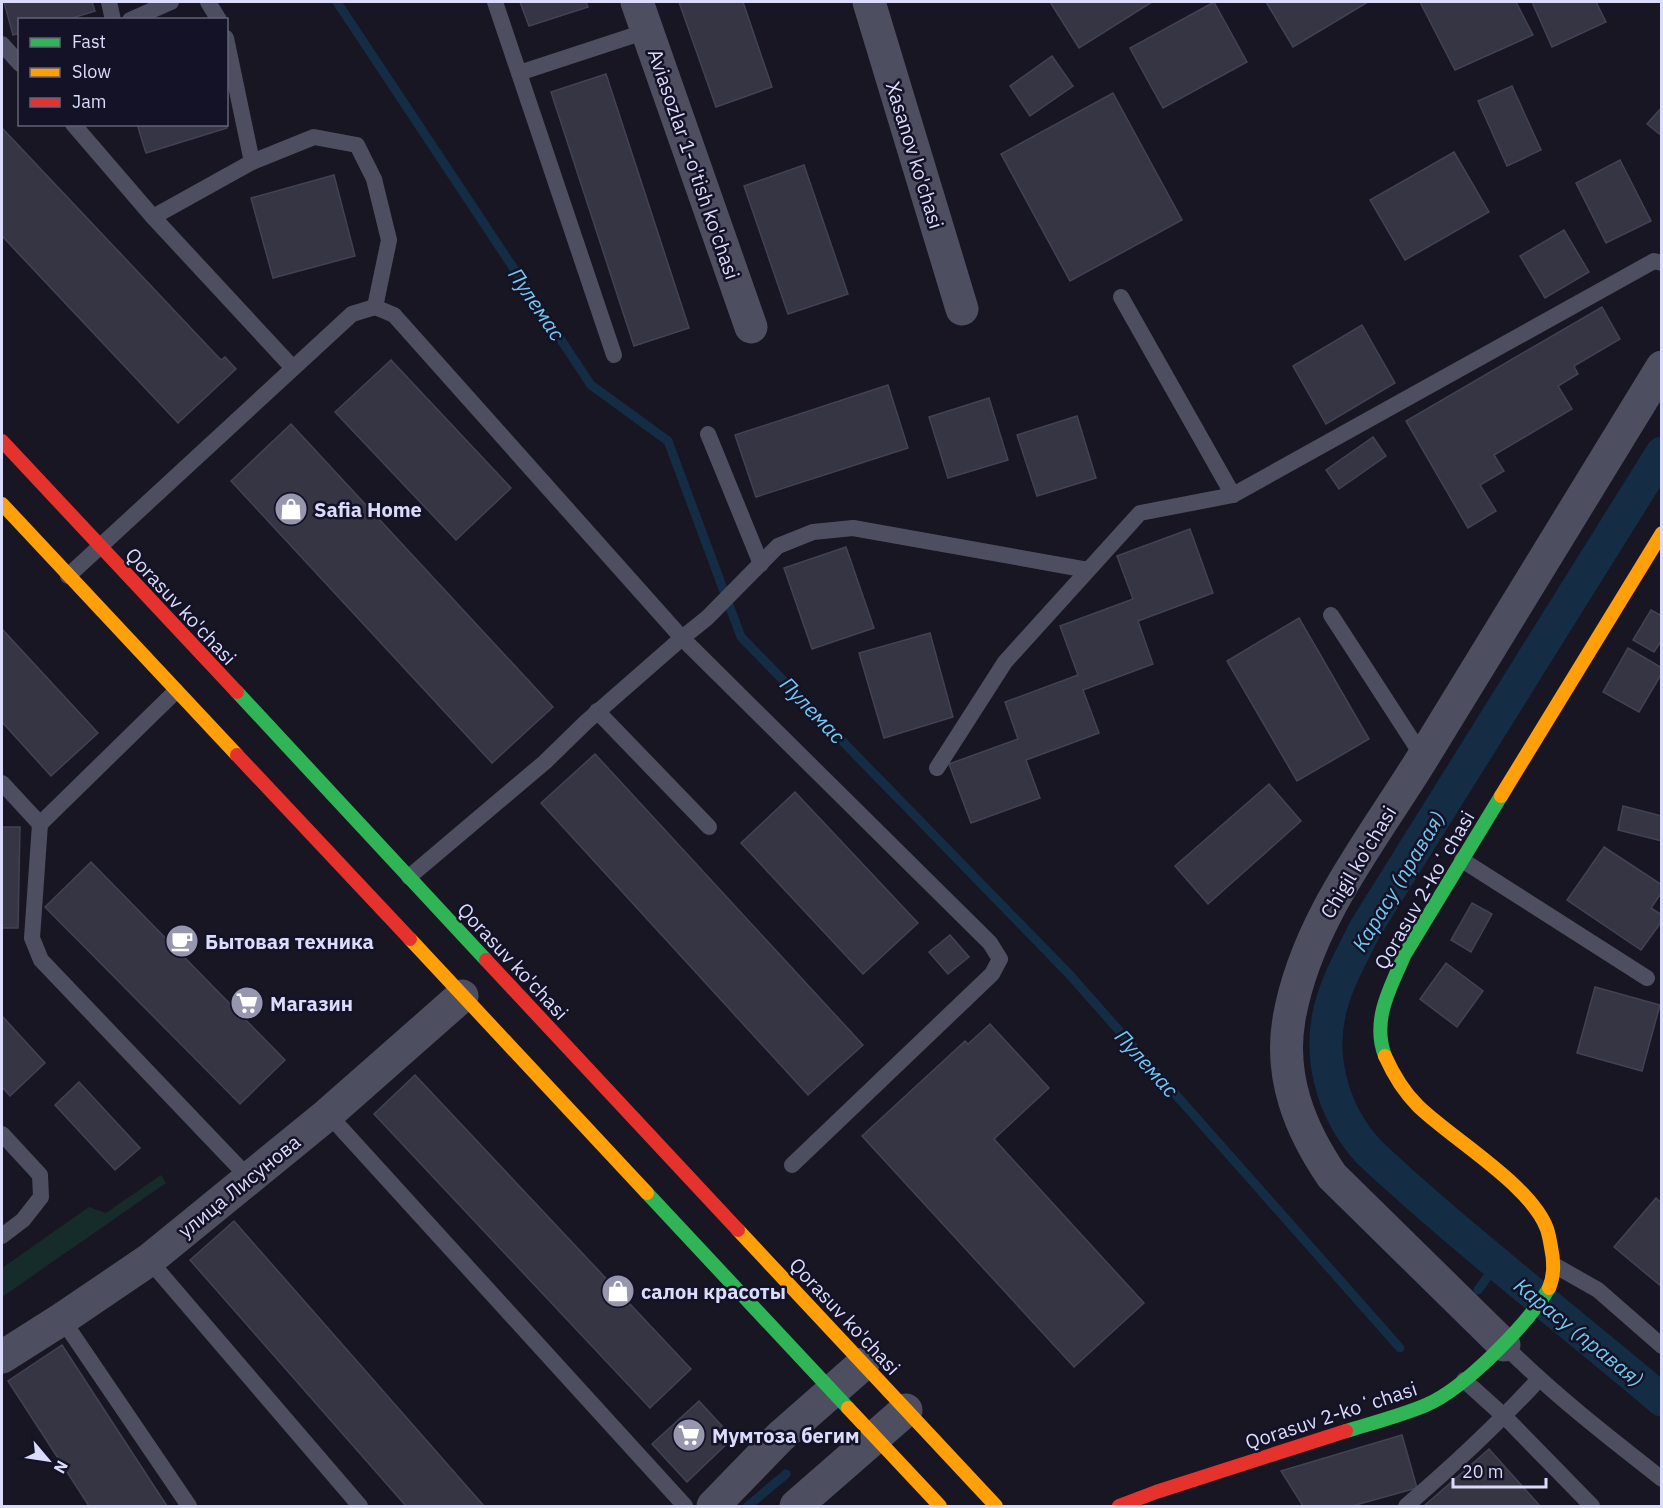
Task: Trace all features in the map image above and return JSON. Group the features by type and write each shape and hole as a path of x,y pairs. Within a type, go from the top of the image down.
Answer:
{"main road":[{"name":"Qorasuv ko'chasi","path":"2,441 996,1506"},
{"path":"2,504 940,1506"},
{"name":"Qorasuv 2-koʻchasi","path":"1119,1506 1427,1405 1464,1380 1514,1334 1550,1286 1554,1265 1550,1236 1534,1207 1518,1189 1424,1113 1392,1072 1383,1053 1380,1042 1381,1019 1386,997 1405,954 1660,541"}],"street":[{"name":"Xasanov ko'chasi","path":"869,2 962,309"},
{"name":"Aviasozlar 1-o'tish ko'chasi","path":"642,16 751,327"},
{"name":"Chigil ko'chasi","path":"1514,1334 1332,1176 1308,1137 1299,1117 1287,1064 1291,1010 1317,933 1339,888 1423,757 1662,367"},
{"name":"улица Лисунова","path":"2,1357 149,1260 328,1114 462,996"},
{"path":"713,1506 780,1437 863,1364"},
{"path":"796,1506 906,1410"}],"lane":[{"path":"109,2 113,18"},
{"path":"135,18 171,2"},
{"path":"208,2 218,18"},
{"path":"495,2 614,354"},
{"path":"519,73 642,16"},
{"path":"2,44 18,62"},
{"path":"228,48 252,162"},
{"path":"75,126 153,217 293,368"},
{"path":"153,217 252,162 314,137 357,145 374,179 389,240 375,307"},
{"path":"937,768 1005,662 1140,513 1233,495 1654,261 1662,263"},
{"path":"1121,297 1233,495"},
{"path":"68,576 352,314 375,307 394,315 682,638 990,943 1000,959 992,974 792,1165"},
{"path":"708,434 761,564"},
{"path":"409,878 545,762 597,711 717,609 778,546 813,532 854,528 1088,570"},
{"path":"1331,615 1423,757"},
{"path":"176,691 40,824 32,938 41,960 249,1177"},
{"path":"597,711 709,827"},
{"path":"2,783 40,824"},
{"path":"1462,860 1647,978"},
{"path":"328,1114 685,1506"},
{"path":"2,1134 40,1175 41,1197 23,1220 2,1236"},
{"path":"149,1260 360,1506"},
{"path":"1554,1265 1598,1290 1662,1346"},
{"path":"62,1319 189,1506"},
{"path":"1514,1334 1539,1379 1662,1479"},
{"path":"1406,1506 1448,1471 1504,1417 1539,1379"},
{"path":"1464,1380 1592,1506"}],"green space":[{"path":"161,1175 166,1183 2,1297 2,1268 89,1207 106,1213"}],"building":[{"path":"4,2 92,2 95,11 72,18 18,18 18,34 13,35"},
{"path":"520,2 586,2 588,7 529,26"},
{"path":"679,2 743,2 772,87 716,107"},
{"path":"1050,2 1152,2 1079,48"},
{"path":"1214,2 1247,62 1163,108 1130,48"},
{"path":"1266,2 1368,2 1293,47"},
{"path":"1420,2 1516,2 1533,35 1455,70"},
{"path":"1532,2 1596,2 1606,22 1552,47"},
{"path":"1052,56 1073,86 1030,116 1010,86"},
{"path":"606,74 689,328 634,346 551,92"},
{"path":"1512,86 1541,150 1507,166 1478,101"},
{"path":"1113,93 1182,220 1070,281 1001,154"},
{"path":"1662,107 1662,136 1647,124"},
{"path":"138,126 226,126 227,128 146,153"},
{"path":"2,128 221,360 225,357 236,369 178,423 2,236"},
{"path":"1454,152 1489,212 1405,260 1370,200"},
{"path":"1620,160 1651,221 1606,243 1576,183"},
{"path":"804,165 848,294 788,314 744,186"},
{"path":"334,175 355,256 273,278 251,198"},
{"path":"1564,230 1589,272 1545,298 1520,256"},
{"path":"1602,307 1620,339 1574,366 1578,374 1558,386 1572,409 1494,455 1504,471 1480,485 1496,511 1468,528 1406,421"},
{"path":"1362,325 1395,383 1326,424 1293,366"},
{"path":"391,360 511,488 456,540 335,412"},
{"path":"888,385 908,448 756,497 735,435"},
{"path":"989,398 1008,460 948,478 929,417"},
{"path":"1077,416 1096,478 1037,496 1017,435"},
{"path":"291,424 553,707 492,763 231,481"},
{"path":"1373,437 1386,456 1339,489 1326,470"},
{"path":"1190,529 1213,593 1138,621 1153,664 1083,690 1099,733 1026,760 1040,798 971,823 949,764 1018,739 1005,702 1078,675 1060,626 1133,599 1117,556"},
{"path":"846,547 874,628 812,649 784,568"},
{"path":"1651,610 1662,616 1662,640 1654,652 1633,640"},
{"path":"1299,618 1369,739 1297,781 1227,661"},
{"path":"2,629 98,733 51,776 2,722"},
{"path":"930,633 953,717 884,738 859,653"},
{"path":"1628,648 1662,668 1662,673 1639,712 1603,692"},
{"path":"595,754 863,1045 808,1095 541,803"},
{"path":"1269,784 1301,821 1208,904 1175,866"},
{"path":"795,792 918,923 863,974 741,843"},
{"path":"1623,806 1662,816 1662,841 1618,830"},
{"path":"2,827 20,827 18,928 2,928"},
{"path":"1604,847 1662,885 1662,892 1651,908 1662,915 1662,921 1641,950 1567,900"},
{"path":"91,862 285,1060 240,1104 45,907"},
{"path":"1472,903 1492,914 1471,952 1451,940"},
{"path":"950,935 969,957 948,974 929,952"},
{"path":"1446,963 1483,991 1457,1027 1420,999"},
{"path":"1595,987 1660,1005 1642,1071 1577,1053"},
{"path":"2,1016 45,1063 10,1096 2,1087"},
{"path":"990,1024 1049,1088 994,1139 1144,1303 1074,1367 862,1136 965,1041 968,1044"},
{"path":"415,1075 691,1369 650,1408 374,1114"},
{"path":"79,1082 140,1148 115,1170 55,1105"},
{"path":"1656,1198 1662,1203 1662,1287 1614,1247"},
{"path":"234,1221 484,1506 406,1506 190,1260"},
{"path":"62,1345 167,1506 89,1506 8,1381"},
{"path":"699,1401 733,1438 687,1482 652,1444"},
{"path":"1402,1435 1417,1488 1352,1506 1303,1506 1281,1471"},
{"path":"1489,1449 1540,1506 1424,1506"}],"waterway":[{"name":"Пулемас","path":"337,2 591,385 668,441 741,637 1069,974 1400,1348"},
{"name":"Карасу (правая)","path":"1662,453 1365,929 1334,996 1327,1025 1326,1045 1327,1064 1337,1102 1356,1137 1369,1152 1477,1247 1662,1400"},
{"name":"Пулемас","path":"1478,1290 1497,1264"},
{"path":"748,1506 786,1474"}],"traffic: fast":[{"path":"237,692 486,960"},
{"path":"1385,1056 1381,1043 1381,1016 1394,978 1405,954 1501,796"},
{"path":"647,1193 848,1408"},
{"path":"1346,1431 1396,1416 1441,1397 1476,1370 1511,1337 1549,1288"}],"traffic: slow":[{"path":"2,504 237,755"},
{"path":"1501,796 1662,533"},
{"path":"410,939 647,1193"},
{"path":"1385,1056 1399,1082 1418,1106 1508,1179 1538,1212 1547,1229 1553,1257 1553,1273 1549,1288"},
{"path":"738,1230 996,1506"},
{"path":"848,1408 940,1506"}],"traffic: jam":[{"path":"2,441 237,692"},
{"path":"237,755 410,939"},
{"path":"486,960 738,1230"},
{"path":"1119,1506 1346,1431"}],"place":[{"name":"Safia Home","path":"291,509"},
{"name":"Бытовая техника","path":"182,941"},
{"name":"Магазин","path":"247,1003"},
{"name":"салон красоты","path":"618,1291"},
{"name":"Мумтоза бегим","path":"689,1435"}]}
